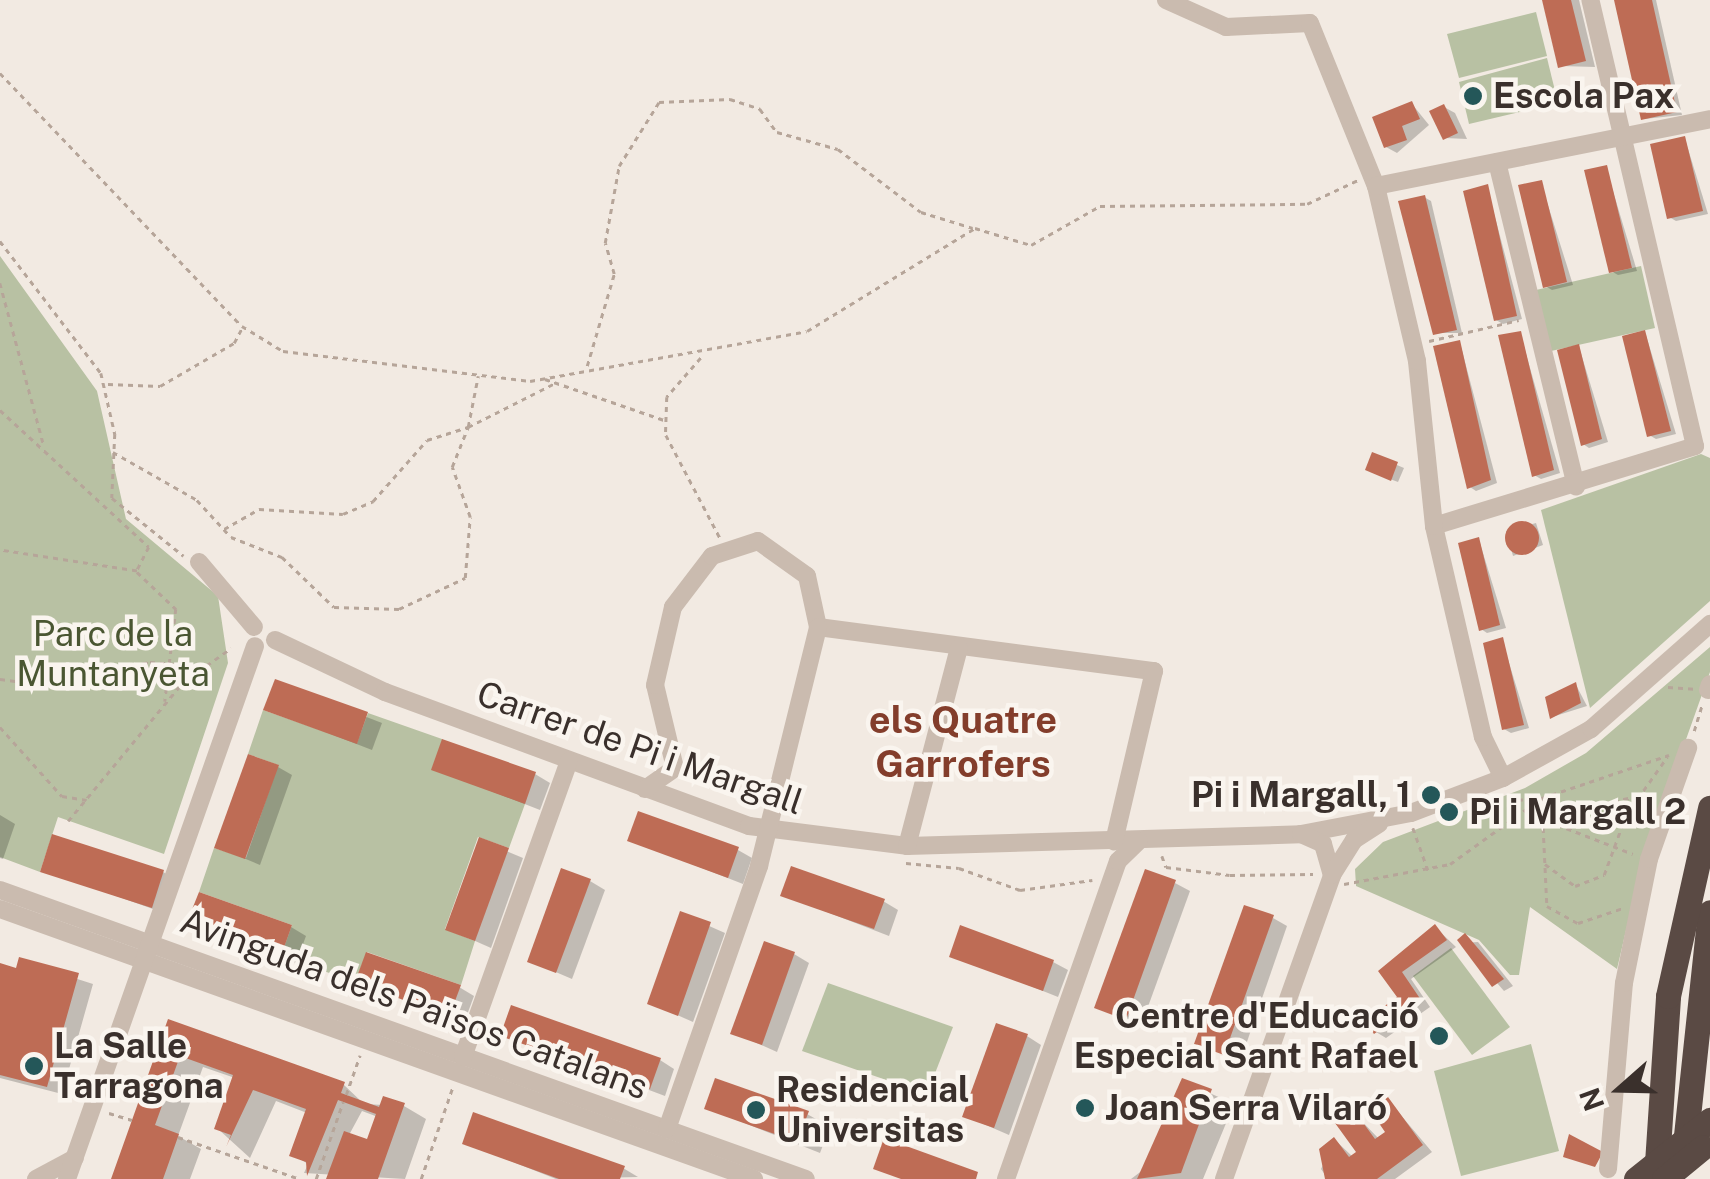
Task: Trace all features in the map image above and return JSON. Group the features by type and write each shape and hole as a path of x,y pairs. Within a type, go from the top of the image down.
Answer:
{"highway":[{"path":"1656,1179 1668,996 1710,808"},
{"path":"1683,1179 1710,912"},
{"path":"1636,1179 1710,1120"},
{"path":"1683,1179 1710,1144"},
{"path":"1664,1179 1710,1144"}],"street":[{"path":"1166,0 1226,27 1310,22 1373,179 1413,344 1434,526 1483,737 1503,778"},
{"path":"1434,526 1576,487 1695,446 1590,0"},
{"path":"1373,179 1498,162 1710,119"},
{"path":"1498,162 1576,487"},
{"path":"645,789 675,768 655,685 662,634 691,576 724,548 758,541 786,554 807,576 818,627 767,832 666,1129"},
{"path":"67,1179 150,953 255,636 199,562"},
{"path":"1224,1179 1332,878 1338,841 1503,778 1626,703 1710,624"},
{"path":"818,627 1154,671 1114,841"},
{"name":"Carrer de Pi i Margall","path":"255,636 275,640 568,761 767,832 906,854 1301,834 1338,841"},
{"path":"906,854 959,648"},
{"path":"1608,1170 1639,910 1649,859 1688,748"},
{"path":"460,1065 568,761"},
{"path":"1006,1179 1118,860 1139,841"},
{"name":"Avinguda dels Països Catalans","path":"0,890 365,1040 666,1129 806,1179"},
{"name":"Avinguda dels Països Catalans","path":"0,909 150,953 460,1065 754,1179"},
{"path":"36,1179 75,1158"}],"path":[{"path":"0,73 242,326 283,351 544,379 666,420"},
{"path":"586,368 614,274 606,234 619,166 659,102 730,99 760,109 777,132 838,149 921,212 1031,245 1100,206 1306,204 1373,179"},
{"path":"544,379 586,368 702,357 807,331 975,228"},
{"path":"0,242 106,384 117,506 199,562"},
{"path":"0,283 46,452"},
{"path":"1413,344 1535,316"},
{"path":"106,384 160,386 234,344 242,326"},
{"path":"702,357 672,387 666,420 724,548"},
{"path":"113,452 176,485 224,529 282,557 334,607 400,610 466,578 470,517 452,467 468,427 478,374"},
{"path":"224,529 259,509 343,514 373,501 427,440 468,427 555,383"},
{"path":"0,410 144,536 148,556 136,571"},
{"path":"0,550 136,571 176,610 164,702"},
{"path":"68,821 89,800 164,702 200,666 232,648"},
{"path":"0,679 46,685 150,662 200,666"},
{"path":"1485,802 1542,798 1688,748 1709,687 1668,687"},
{"path":"0,727 62,796 89,800"},
{"path":"1544,863 1575,886 1604,875 1620,849 1640,796 1668,755"},
{"path":"1545,817 1640,796"},
{"path":"1542,798 1547,906 1556,914 1593,923 1639,910"},
{"path":"1162,856 1166,867 1332,878 1430,870 1478,851 1542,798"},
{"path":"1545,817 1649,859"},
{"path":"1413,827 1430,870"},
{"path":"906,854 1020,890 1092,880"},
{"path":"346,1095 365,1040"},
{"path":"421,1179 460,1065"},
{"path":"316,1179 343,1102"},
{"path":"93,1107 132,1120"},
{"path":"178,1137 300,1179"}],"green space":[{"path":"1536,12 1547,56 1459,78 1447,34"},
{"path":"1547,58 1558,103 1469,124 1459,82"},
{"name":"Parc de la Muntanyeta","path":"0,256 97,391 126,519 218,596 228,663 164,854 58,817 40,872 0,857"},
{"path":"1641,266 1655,328 1551,351 1536,290"},
{"path":"1701,454 1710,458 1710,601 1590,708 1541,510"},
{"path":"1710,647 1710,672 1641,866 1617,969 1530,907 1519,975 1510,975 1479,940 1356,886 1355,869 1383,842 1525,788 1586,753"},
{"path":"263,710 357,743 368,713 442,739 525,804 509,848 478,837 445,929 475,941 461,985 367,952 355,982 281,956 292,925 199,892 214,848 246,858 278,765 248,754"},
{"path":"1451,948 1510,1027 1472,1055 1413,976"},
{"path":"828,983 953,1027 927,1094 802,1051"},
{"path":"1531,1044 1559,1151 1461,1176 1434,1071"}],"building":[{"path":"1542,0 1571,0 1586,61 1558,68"},
{"path":"1614,0 1652,0 1677,112 1641,120"},
{"path":"1412,101 1420,119 1402,126 1407,140 1384,148 1372,117"},
{"path":"1444,104 1458,133 1443,140 1429,111"},
{"path":"1685,136 1703,211 1667,219 1650,144"},
{"path":"1607,165 1632,268 1609,273 1584,170"},
{"path":"1542,180 1567,282 1543,288 1518,185"},
{"path":"1488,184 1517,316 1494,321 1463,191"},
{"path":"1425,195 1457,330 1433,335 1398,201"},
{"path":"1645,330 1671,431 1647,437 1622,336"},
{"path":"1521,331 1554,470 1532,477 1498,335"},
{"path":"1460,340 1491,480 1467,489 1433,346"},
{"path":"1579,344 1602,439 1581,446 1557,350"},
{"path":"1372,452 1398,462 1391,481 1365,470"},
{"path":"1522,521 1534,526 1539,538 1534,550 1522,555 1510,550 1505,538 1510,526"},
{"path":"1479,537 1500,625 1479,631 1458,543"},
{"path":"1503,637 1524,725 1502,730 1483,643"},
{"path":"275,679 368,712 357,744 263,710"},
{"path":"1576,682 1581,703 1550,719 1545,697"},
{"path":"442,739 536,772 525,804 431,770"},
{"path":"248,754 279,765 245,859 214,848"},
{"path":"638,811 739,847 728,878 627,841"},
{"path":"52,834 164,870 152,908 40,872"},
{"path":"479,837 509,848 475,941 445,930"},
{"path":"791,866 885,899 874,929 780,896"},
{"path":"561,868 591,879 556,973 527,962"},
{"path":"1145,869 1176,880 1126,1020 1094,1008"},
{"path":"199,892 292,925 281,956 187,922"},
{"path":"1244,905 1274,915 1224,1055 1194,1044"},
{"path":"680,911 711,922 678,1016 647,1004"},
{"path":"1435,924 1447,940 1402,972 1421,1000 1374,1034 1364,1021 1397,997 1378,971"},
{"path":"960,925 1054,960 1043,991 949,957"},
{"path":"1465,933 1504,979 1492,987 1457,940"},
{"path":"764,941 795,952 762,1045 730,1034"},
{"path":"366,952 461,985 449,1017 355,982"},
{"path":"19,957 79,973 47,1087 0,1075 0,963 16,968"},
{"path":"511,1005 661,1058 650,1089 500,1036"},
{"path":"168,1019 345,1082 341,1093 379,1107 383,1096 405,1103 378,1179 326,1179 344,1131 367,1139 376,1114 338,1100 307,1176 306,1162 289,1156 306,1109 253,1090 226,1147 231,1135 214,1129 233,1075 180,1056 155,1125 179,1134 163,1179 111,1179"},
{"path":"996,1023 1028,1034 994,1128 962,1117"},
{"name":"Residencial Universitas","path":"715,1078 809,1111 797,1142 704,1109"},
{"path":"1182,1078 1212,1089 1181,1173 1137,1179"},
{"path":"1388,1097 1423,1145 1377,1179 1325,1179 1319,1149 1334,1137 1349,1157 1356,1152 1335,1123 1353,1109 1375,1139 1385,1132 1370,1110"},
{"path":"473,1112 625,1166 620,1179 559,1179 462,1144"},
{"path":"1569,1134 1603,1152 1595,1167 1563,1157"},
{"path":"884,1138 978,1172 976,1179 901,1179 873,1169"}],"place":[{"name":"Escola Pax","path":"1473,96"},
{"name":"Pi i Margall, 1","path":"1431,795"},
{"name":"Pi i Margall 2","path":"1449,812"},
{"name":"Centre d'Educació Especial Sant Rafael","path":"1439,1036"},
{"name":"La Salle Tarragona","path":"34,1066"},
{"name":"Joan Serra Vilaró","path":"1085,1108"},
{"name":"Residencial Universitas","path":"756,1110"}],"district":[{"name":"els Quatre Garrofers","path":"963,742"}]}
